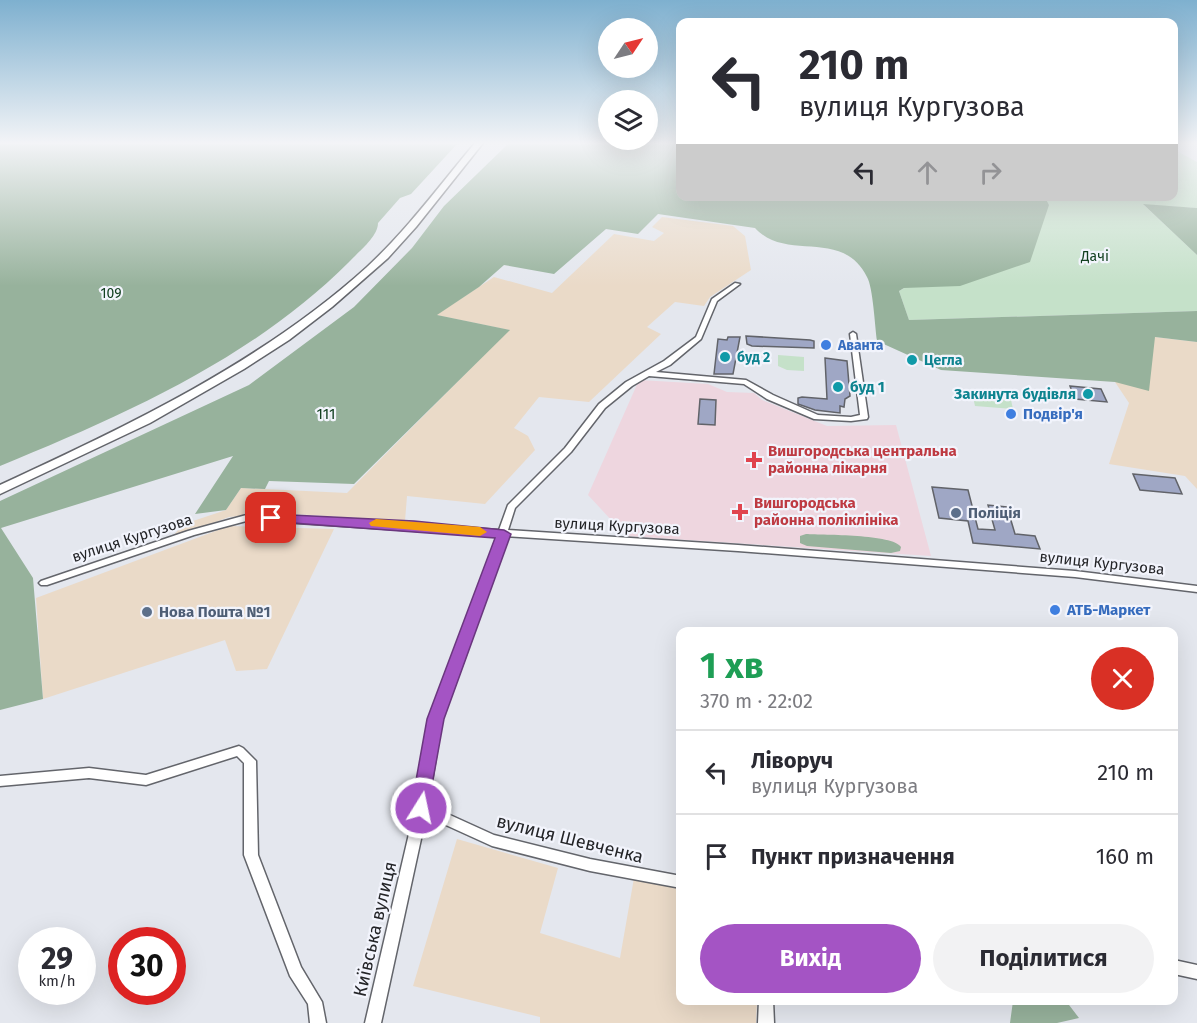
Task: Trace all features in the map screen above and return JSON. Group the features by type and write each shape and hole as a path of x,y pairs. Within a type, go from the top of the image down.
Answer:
{"main road":[{"path":"0,480 165,400 270,336 315,305 359,267 427,191"},
{"path":"0,490 177,404 300,326 371,269 438,191"}],"street":[{"name":"Київська вулиця","path":"373,1023 421,808 436,719 504,534 511,507 568,450 602,406 629,384 648,374 699,338 714,300 737,284"},
{"path":"648,374 746,382 770,398 817,417 851,419 864,417 853,334"},
{"name":"вулиця Кургузова","path":"44,583 191,533 250,517 414,525 504,534 731,547 1023,570 1197,589"},
{"path":"0,781 90,773 146,780 238,751 250,760 251,855 296,971 315,1002 318,1023"},
{"name":"вулиця Шевченка","path":"421,808 492,840 590,865 676,881"},
{"path":"1178,968 1197,972"},
{"path":"766,1005 766,1023"}],"shaded area":[{"path":"662,217 733,226 745,236 751,270 710,297 704,306 675,302 647,327 661,334 589,402 539,397 514,428 528,436 535,450 485,504 407,496 405,521 246,511 242,516 229,517 170,539 184,524 226,510 241,488 347,493 509,330 436,315 494,277 552,293 614,234 654,241 664,233 652,227"},
{"path":"1155,337 1197,342 1197,489 1185,476 1109,464 1129,403 1115,382"},
{"name":"Вишгородська центральна районна лікарня","path":"639,380 708,384 727,392 754,393 762,400 827,426 896,425 931,556 626,536 588,495"},
{"path":"229,526 334,529 267,669 236,671 225,640 43,699 36,598"},
{"path":"457,839 558,868 540,933 620,958 634,878 676,887 676,1005 757,1005 756,1023 540,1023 540,1017 413,986"}],"green space":[{"name":"109","path":"0,191 414,191 400,198 378,223 371,239 311,297 271,328 229,356 139,405 0,466"},
{"name":"111","path":"460,191 676,191 676,201 1047,201 1049,205 1030,262 960,286 904,288 899,291 909,320 1197,311 1197,342 1155,337 1149,391 1115,382 941,370 877,341 869,282 856,262 843,253 782,243 768,238 755,228 658,214 638,234 606,229 554,274 504,265 479,287 437,315 510,330 354,484 269,481 265,489 241,488 226,510 195,514 233,456 1,528 33,578 43,699 0,710 0,501 249,385 354,307 412,248 444,206"},
{"name":"Дачі","path":"1178,191 1197,191 1197,208 1144,205 1197,255 1197,311 909,320 899,291 1049,205 1047,201 1178,201"},
{"path":"1143,204 1197,208 1197,255"},
{"path":"778,355 804,357 804,371 787,370 778,366"},
{"path":"973,397 1011,400 1013,409 975,406"},
{"path":"806,534 872,537 895,543 901,547 900,551 891,553 807,546 800,543 800,536"},
{"path":"1012,1005 1069,1005 1079,1018 1057,1023 1010,1023"}],"building":[{"path":"746,336 810,340 814,341 814,348 752,346 747,344"},
{"path":"728,337 740,337 733,374 714,374 718,339 727,340"},
{"name":"буд 1","path":"825,358 847,361 850,396 845,399 844,407 840,406 840,413 815,410 798,404 798,398 802,397 827,399"},
{"name":"Закинута будівля","path":"1070,386 1101,389 1107,402 1075,399"},
{"path":"700,399 716,400 715,425 698,424"},
{"path":"1133,474 1175,478 1182,494 1140,490"},
{"name":"Поліція","path":"932,487 968,490 978,529 995,530 988,505 1007,507 1015,534 1035,536 1040,549 973,543 968,521 939,518"}],"slow traffic":[{"path":"376,523 480,532"}],"place":[{"name":"Аванта","path":"826,345"},
{"name":"буд 2","path":"725,357"},
{"name":"Цегла","path":"912,360"},
{"name":"буд 1","path":"838,387"},
{"name":"Закинута будівля","path":"1088,394"},
{"name":"Подвір'я","path":"1011,414"},
{"name":"Вишгородська центральна районна лікарня","path":"754,460"},
{"name":"Вишгородська районна поліклініка","path":"740,512"},
{"name":"Поліція","path":"956,513"},
{"name":"АТБ-Маркет","path":"1055,610"},
{"name":"Нова Пошта №1","path":"147,612"}],"route":[{"path":"271,518 414,525 504,534 490,566 459,660 436,719 421,808"}]}
